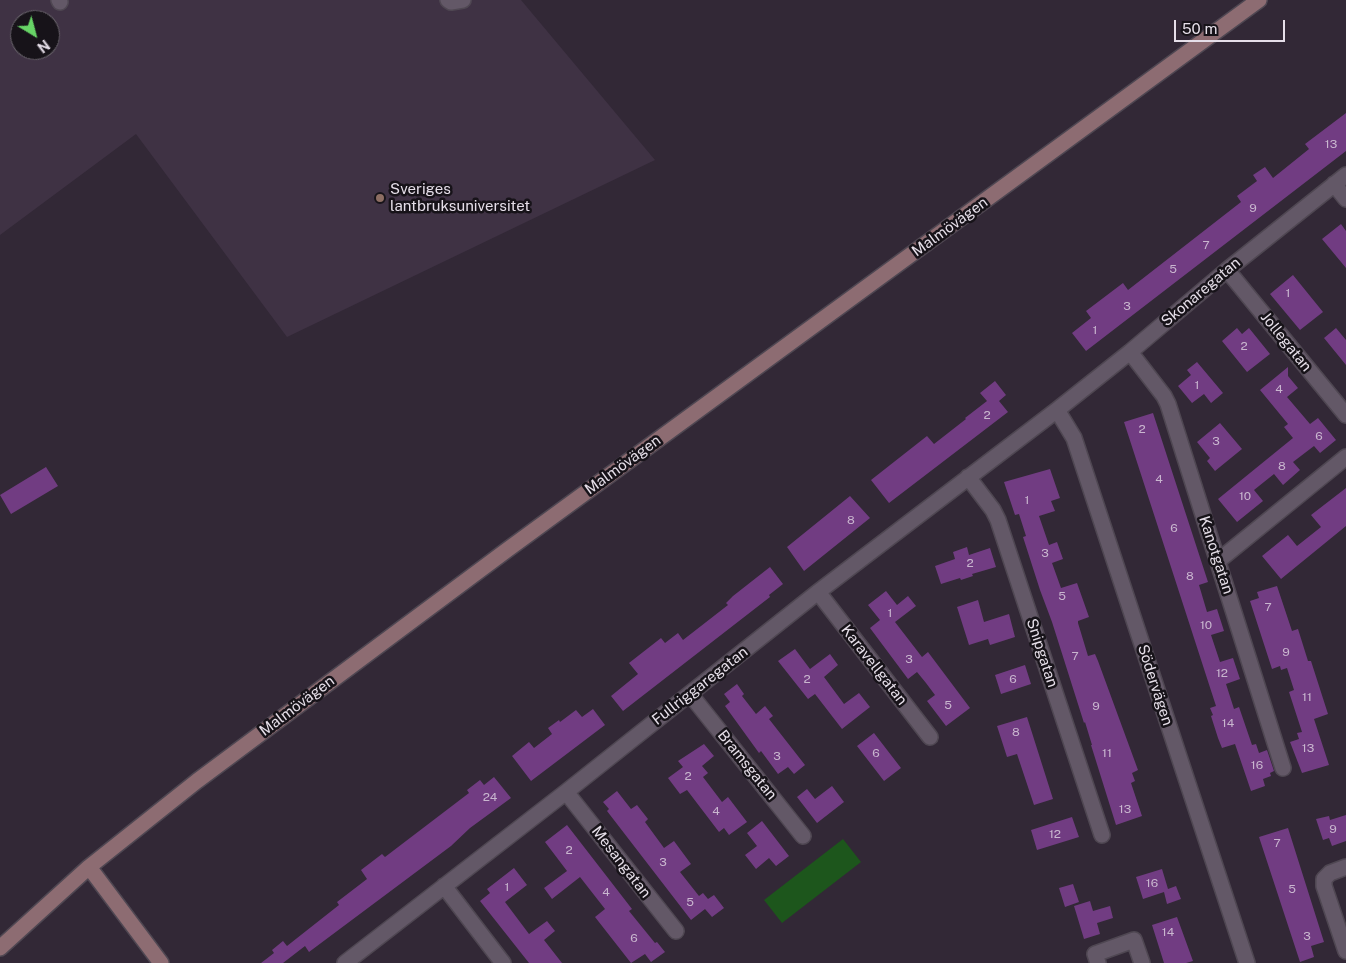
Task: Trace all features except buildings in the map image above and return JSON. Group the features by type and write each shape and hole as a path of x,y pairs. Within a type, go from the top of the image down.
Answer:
{"main road":[{"name":"Malmövägen","path":"0,948 89,867 197,781 498,556 1260,0"},
{"path":"89,867 161,963"}],"street":[{"path":"448,0 451,2 463,0"},
{"path":"1340,180 1346,199"},
{"name":"Skonaregatan","path":"1057,410 1340,180"},
{"name":"Jollegatan","path":"1227,270 1346,415"},
{"name":"Kanotgatan","path":"1130,352 1168,404 1283,768"},
{"name":"Fullriggaregatan","path":"345,963 566,792 818,592 1057,410"},
{"name":"Södervägen","path":"1057,410 1074,438 1247,963"},
{"path":"1218,561 1346,457"},
{"name":"Snipgatan","path":"968,477 993,510 998,520 1102,835"},
{"name":"Karavellgatan","path":"818,592 930,737"},
{"name":"Bramsgatan","path":"690,694 803,836"},
{"name":"Mesangatan","path":"566,792 676,931"},
{"path":"1346,867 1330,873 1324,879 1324,886 1346,951"},
{"path":"444,886 503,963"},
{"path":"1098,963 1095,954 1134,940 1142,963"}],"shaded area":[{"name":"Sveriges lantbruksuniversitet","path":"0,0 521,0 655,160 287,337 136,134 0,235"}],"green space":[{"path":"843,839 861,862 782,923 764,900"}],"place":[{"name":"Sveriges lantbruksuniversitet","path":"380,198"}]}
